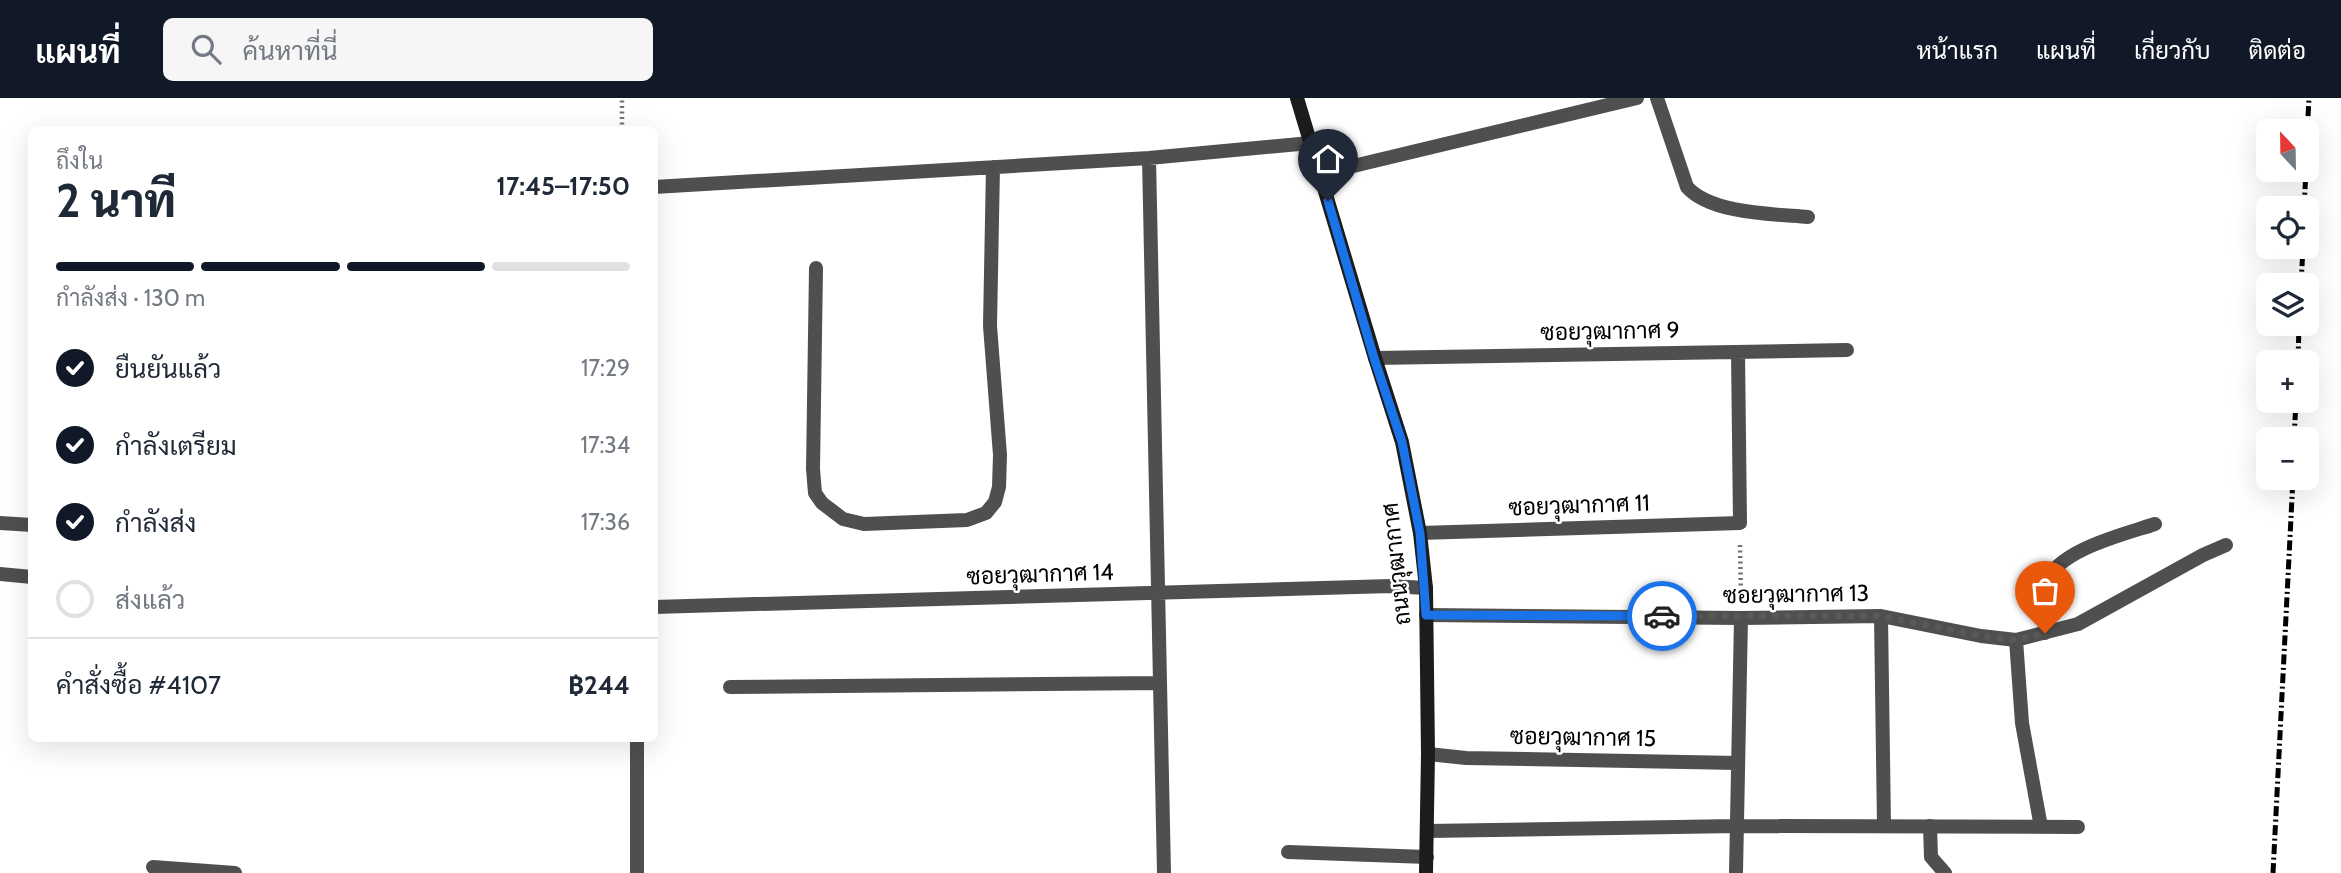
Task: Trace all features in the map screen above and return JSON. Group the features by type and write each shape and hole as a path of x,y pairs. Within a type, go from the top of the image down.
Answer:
{"main road":[{"name":"ถนนวุฒากาศ","path":"1297,98 1374,358 1402,442 1420,533 1426,588 1426,873"}],"street":[{"path":"1320,174 1637,98"},
{"path":"1657,98 1687,187 1695,196 1741,210 1808,217"},
{"path":"658,187 1149,158 1310,143"},
{"path":"1149,158 1164,873"},
{"path":"816,268 815,493 833,513 843,519 864,524 967,520 986,513 995,502 999,487 1000,454 990,326 993,167"},
{"name":"ซอยวุฒากาศ 9","path":"1374,358 1847,350"},
{"path":"1738,352 1740,523"},
{"path":"0,523 28,525"},
{"name":"ซอยวุฒากาศ 11","path":"1420,533 1740,523"},
{"path":"2045,633 2045,585 2052,570 2064,560 2104,541 2155,524"},
{"name":"ซอยวุฒากาศ 13","path":"1426,615 1741,618 1881,616 1981,636 2016,640 2078,624 2226,545"},
{"path":"0,574 28,577"},
{"name":"ซอยวุฒากาศ 14","path":"658,607 1391,586 1426,588"},
{"path":"1881,616 1884,826"},
{"path":"1735,873 1741,618"},
{"path":"2016,640 2022,723 2041,827"},
{"path":"730,687 1160,683"},
{"path":"636,742 637,873"},
{"name":"ซอยวุฒากาศ 15","path":"1428,754 1466,758 1738,763"},
{"path":"1427,831 1736,826 2078,827"},
{"path":"1930,826 1931,857 1945,873"},
{"path":"1288,852 1427,857"},
{"path":"153,867 235,873"}],"path":[{"path":"622,98 622,126"},
{"path":"1740,523 1741,618"}],"railway":[{"path":"2308,119 2309,98"},
{"path":"2305,182 2305,196"},
{"path":"2302,259 2302,273"},
{"path":"2298,350 2299,336"},
{"path":"2295,413 2295,427"},
{"path":"2273,873 2292,490"}],"way so far":[{"path":"1662,616 1881,616 1981,636 2016,640 2045,633"}],"route":[{"path":"1328,201 1374,358 1402,442 1420,533 1426,615 1662,616"}]}
